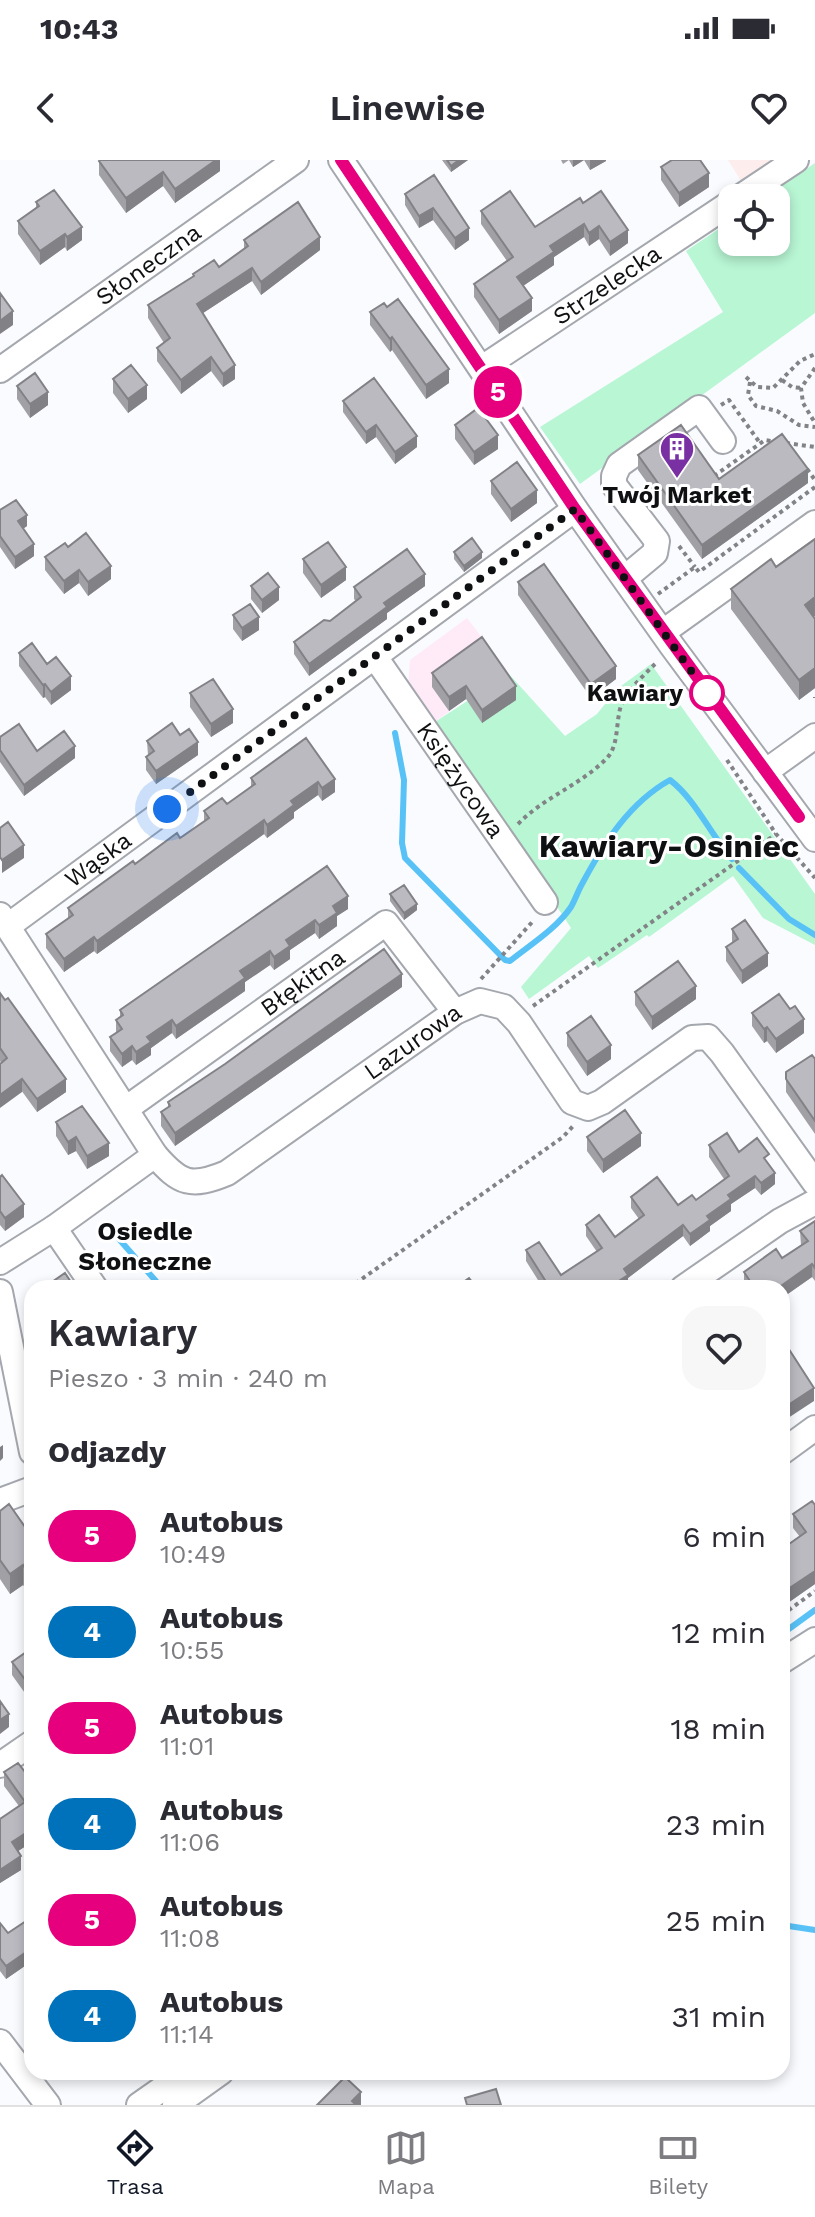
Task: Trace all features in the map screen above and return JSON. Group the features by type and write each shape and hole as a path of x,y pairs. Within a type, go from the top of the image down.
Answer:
{"street":[{"name":"Słoneczna","path":"0,370 296,160"},
{"path":"341,160 575,509 815,839"},
{"path":"760,184 796,160"},
{"name":"Strzelecka","path":"482,368 718,211"},
{"path":"625,578 655,553 657,541 614,485 619,465 699,408 723,441"},
{"name":"Wąska","path":"4,921 375,657 575,509"},
{"path":"663,632 815,523"},
{"name":"Księżycowa","path":"375,657 545,902"},
{"path":"765,772 815,736"},
{"path":"0,1262 54,1228 155,1155 4,921"},
{"name":"Błękitna","path":"127,1108 386,923 455,1012"},
{"name":"Lazurowa","path":"155,1155 173,1175 185,1181 199,1183 227,1173 455,1012 480,1001 504,1007 572,1102 588,1108"},
{"path":"588,1108 602,1102 692,1038 708,1037 815,1183"},
{"path":"695,1280 780,1221 815,1202"},
{"path":"54,1228 90,1280"},
{"path":"0,1292 24,1412"},
{"path":"790,1446 815,1428"},
{"path":"0,1501 24,1492"},
{"path":"790,1656 815,1640"},
{"path":"0,1765 24,1748"},
{"path":"0,2042 24,2074"},
{"path":"29,2080 48,2105"},
{"path":"139,2105 175,2080"},
{"path":"175,2105 210,2080"}],"path":[{"path":"814,356 800,361 773,388 764,389 748,380 748,395 756,406 777,411 799,425 815,425 803,403 801,388 815,368"},
{"path":"782,380 792,387 801,388"},
{"path":"716,409 729,400 760,443"},
{"path":"712,478 765,440 815,447"},
{"path":"786,443 796,455"},
{"path":"805,467 815,480"},
{"path":"677,543 699,572 815,487"},
{"path":"656,596 695,567"},
{"path":"502,840 532,809 586,776 610,755 624,699 658,661"},
{"path":"733,769 776,834 815,878"},
{"path":"514,1019 776,834"},
{"path":"477,982 513,945 545,902"},
{"path":"360,1280 563,1137 588,1108"},
{"path":"790,1609 815,1591"}],"shaded area":[{"path":"728,160 780,160 743,184"},
{"path":"467,618 506,669 435,722 408,687 410,660"}],"green space":[{"path":"815,163 815,313 580,484 540,427 723,312 686,251 718,229 718,256 790,256 790,184 784,184"},
{"path":"651,664 815,894 815,945 763,918 733,876 649,937 647,935 598,968 589,956 529,999 521,987 571,928 435,722 509,674 565,736 597,714 617,689"}],"building":[{"path":"100,160 216,160 175,189 163,172 126,198"},
{"path":"672,160 700,160 709,173 679,193 661,167"},
{"path":"434,175 469,228 455,238 433,208 419,216 405,194"},
{"path":"54,190 82,227 40,251 18,221 39,206 36,202"},
{"path":"510,191 535,227 580,198 583,203 601,191 628,230 610,242 599,226 589,233 584,224 550,246 554,252 517,277 532,298 499,320 474,284 513,257 481,211"},
{"path":"298,202 320,237 261,282 252,268 197,304 235,365 223,374 211,357 181,380 157,348 170,338 148,305 214,260 219,267 248,246 244,240"},
{"path":"0,293 13,311 0,321"},
{"path":"398,299 449,369 426,385 370,312 384,303 387,307"},
{"path":"131,365 147,385 128,399 113,379"},
{"path":"35,373 48,392 30,404 17,386"},
{"path":"374,378 417,436 395,452 376,425 366,432 343,401"},
{"path":"478,408 498,435 474,452 455,425"},
{"path":"681,425 719,479 782,434 808,469 702,545 638,455"},
{"path":"517,462 537,490 511,509 491,481"},
{"path":"16,500 27,515 18,521 34,544 15,557 0,536 0,510"},
{"path":"86,533 111,566 88,582 79,570 64,581 45,557 65,543 68,547"},
{"path":"472,538 482,552 464,566 454,552"},
{"path":"815,539 815,597 805,605 815,619 815,668 799,680 731,589 771,559 776,567"},
{"path":"328,542 346,567 321,585 303,559"},
{"path":"407,549 425,574 384,603 387,607 309,664 294,642 324,620 330,621 361,597 354,587"},
{"path":"544,564 616,666 591,684 518,582"},
{"path":"268,573 279,587 262,600 251,586"},
{"path":"250,604 259,617 242,628 233,615"},
{"path":"482,637 516,686 482,710 466,686 449,697 432,673"},
{"path":"32,643 47,664 56,657 71,676 51,692 19,653"},
{"path":"213,679 233,709 211,724 190,693"},
{"path":"172,723 180,735 189,729 198,742 156,771 146,757 154,751 147,741"},
{"path":"19,724 37,751 64,731 75,746 24,785 0,750 0,737"},
{"path":"306,738 335,779 322,788 318,782 291,801 294,805 267,825 264,820 97,941 94,937 64,959 46,934 73,915 68,908 133,861 135,864 177,833 180,838 209,818 204,811 222,798 227,804 255,784 251,778"},
{"path":"8,822 24,845 2,860 0,828"},
{"path":"327,866 348,896 333,906 337,913 319,925 315,920 286,940 290,946 274,957 270,951 240,971 245,978 176,1026 172,1020 147,1037 151,1042 136,1052 132,1046 122,1054 110,1037 122,1029 116,1020 123,1015 120,1010"},
{"path":"404,885 417,904 404,913 390,894"},
{"path":"745,920 768,953 742,971 726,947 738,939 732,929"},
{"path":"384,949 402,974 175,1133 161,1112 170,1106 168,1102"},
{"path":"678,961 696,986 652,1017 635,992"},
{"path":"0,993 5,1000 8,998 66,1079 37,1099 22,1079 0,1095 0,1064 7,1058 0,1048"},
{"path":"779,994 790,1009 795,1006 804,1019 776,1039 752,1013"},
{"path":"591,1016 611,1045 587,1062 567,1033"},
{"path":"812,1055 815,1059 815,1121 786,1079 786,1072"},
{"path":"82,1106 109,1143 87,1156 76,1137 68,1142 56,1122"},
{"path":"625,1110 641,1133 603,1160 587,1137"},
{"path":"727,1133 739,1152 757,1138 769,1154 764,1158 775,1173 761,1183 755,1176 728,1195 731,1199 707,1216 710,1220 690,1234 683,1225 624,1269 628,1275 620,1280 545,1280 526,1250 539,1242 561,1275 602,1248 586,1225 599,1215 615,1237 644,1215 631,1197 657,1177 678,1205 692,1195 696,1200 729,1176 709,1145"},
{"path":"2,1175 24,1204 5,1218 0,1211"},
{"path":"815,1221 815,1268 812,1264 789,1280 749,1280 744,1272 776,1249 782,1258 808,1241 800,1231"},
{"path":"65,1273 70,1280 55,1280"},
{"path":"790,1351 814,1388 790,1404"},
{"path":"812,1501 815,1505 815,1571 790,1588 790,1543 806,1532 793,1514"},
{"path":"9,1504 24,1526 24,1566 10,1574 0,1560 0,1511"},
{"path":"24,1654 24,1678 12,1662"},
{"path":"0,1701 9,1714 0,1720"},
{"path":"18,1763 24,1771 24,1801 4,1772"},
{"path":"24,1803 24,1834 12,1842 21,1856 0,1870 0,1819"},
{"path":"24,1922 24,1954 6,1966 0,1958 0,1923 8,1933"},
{"path":"342,2080 348,2080 361,2092 352,2101 356,2105 317,2105"},
{"path":"496,2089 501,2105 467,2105 465,2098"}],"waterway":[{"path":"395,733 404,780 402,843 405,858 505,960 510,961 565,915 619,825 642,800 670,780 688,797 732,859"},
{"path":"739,868 789,919 815,935"},
{"path":"111,1230 155,1280"},
{"path":"790,1628 815,1610"},
{"path":"790,1926 815,1930"}],"bus line":[{"name":"5","path":"341,160 575,509 799,817"}],"place":[{"name":"Twój Market","path":"677,480"},
{"name":"Kawiary","path":"707,693"}],"district":[{"name":"Kawiary-Osiniec","path":"669,846"},
{"name":"Osiedle Słoneczne","path":"145,1246"}],"route":[{"path":"167,809 575,509 707,693"}]}
